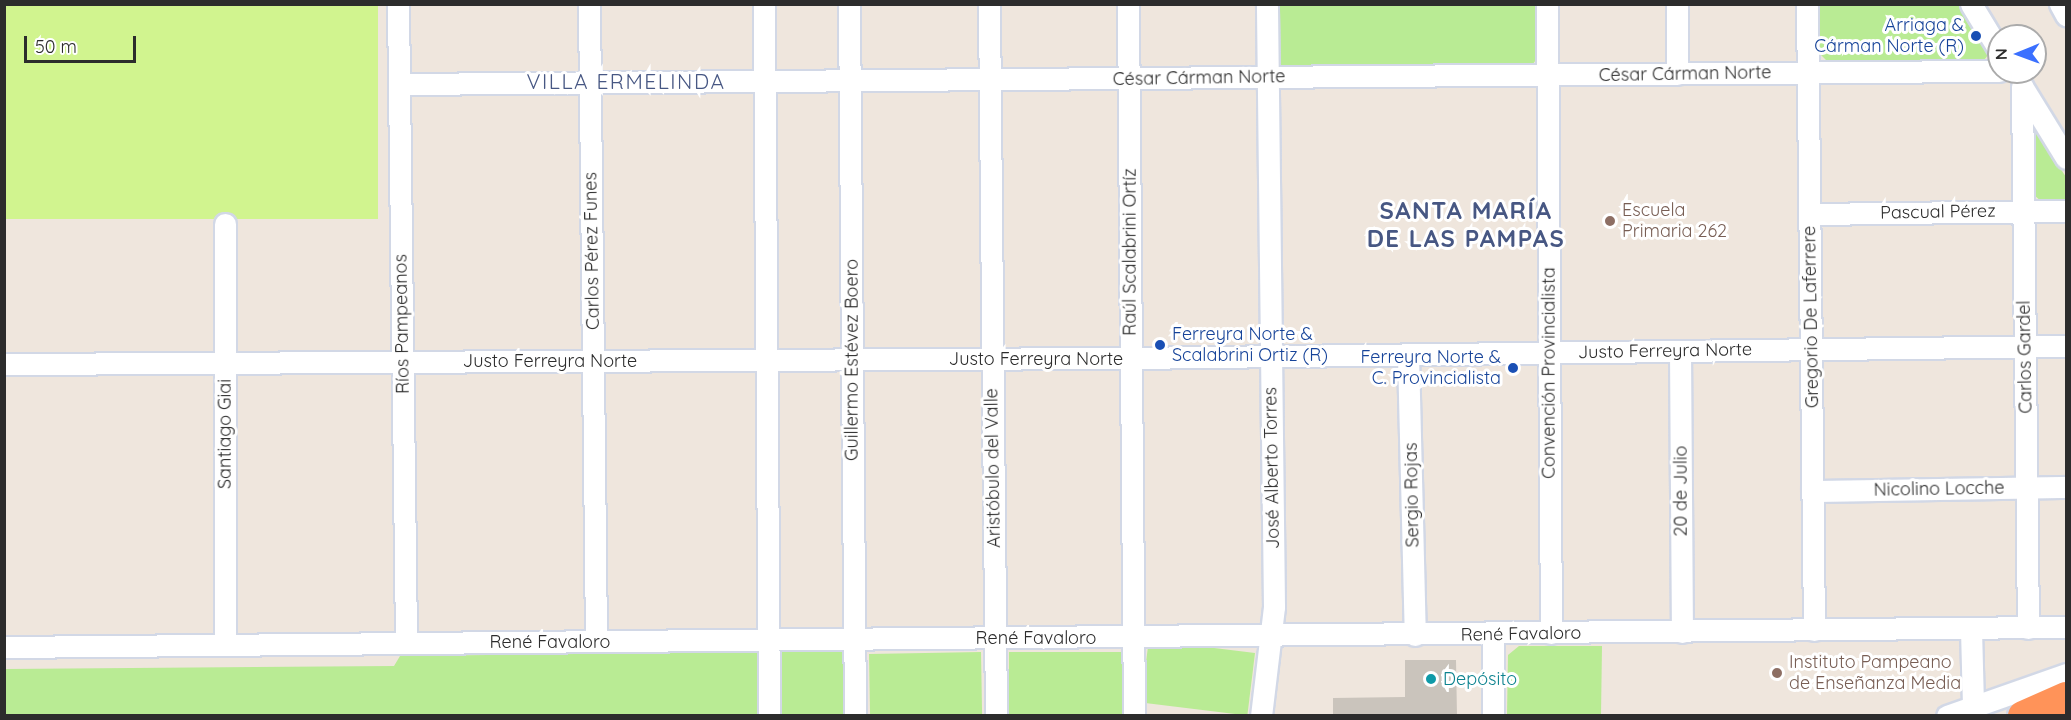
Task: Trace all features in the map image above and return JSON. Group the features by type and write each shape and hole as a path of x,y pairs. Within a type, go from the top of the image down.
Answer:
{"highway":[{"path":"2023,716 2067,697"},
{"path":"2043,716 2067,709"}],"street":[{"name":"Ríos Pampeanos","path":"398,4 406,643"},
{"name":"Carlos Pérez Funes","path":"589,4 596,641"},
{"path":"764,4 769,716"},
{"name":"Guillermo Estévez Boero","path":"849,4 855,716"},
{"name":"Aristóbulo del Valle","path":"989,4 996,716"},
{"name":"Raúl Scalabrini Ortíz","path":"1128,4 1134,716"},
{"name":"José Alberto Torres","path":"1261,716 1272,636 1267,4"},
{"name":"Convención Provincialista","path":"1547,4 1551,633"},
{"path":"1677,4 1677,74"},
{"name":"Gregorio De Laferrere","path":"1807,4 1814,630"},
{"path":"1971,4 1987,30"},
{"path":"2060,4 2067,15"},
{"name":"César Cárman Norte","path":"399,84 1987,71"},
{"name":"Carlos Gardel","path":"2017,84 2023,211 2028,628"},
{"path":"2020,84 2067,158"},
{"name":"Pascual Pérez","path":"1809,214 2067,211"},
{"name":"Santiago Giai","path":"225,224 225,645"},
{"name":"Justo Ferreyra Norte","path":"4,364 1131,358 2067,346"},
{"name":"20 de Julio","path":"1680,351 1682,632"},
{"name":"Sergio Rojas","path":"1408,355 1415,635"},
{"name":"Nicolino Locche","path":"1812,491 2067,487"},
{"name":"René Favaloro","path":"4,646 1415,635 2067,627"},
{"path":"1971,628 1972,706"},
{"path":"1493,634 1493,716"},
{"path":"1947,716 2067,674"}],"green space":[{"path":"4,5 378,5 378,219 4,219"},
{"path":"1277,5 1536,5 1536,60 1532,65 1283,69 1278,60"},
{"path":"1818,5 1960,5 1987,51 1987,56 1984,60 1827,61 1818,52"},
{"path":"2036,132 2066,177 2066,202 2042,202 2034,195"},
{"path":"1149,640 1255,653 1247,716 1141,702"},
{"path":"1519,646 1602,646 1601,715 1507,715 1508,655"},
{"path":"782,651 844,651 844,715 782,715"},
{"path":"757,652 758,715 5,715 5,669 394,666 400,656"},
{"path":"981,652 982,715 870,716 869,654"},
{"path":"1009,652 1122,652 1122,715 1009,715"}],"building":[{"name":"Depósito","path":"1405,660 1456,660 1457,716 1333,716 1333,698 1405,697"}],"place":[{"name":"Arriaga & Cárman Norte (R)","path":"1976,36"},
{"name":"Escuela Primaria 262","path":"1610,221"},
{"name":"Ferreyra Norte & Scalabrini Ortiz (R)","path":"1160,345"},
{"name":"Ferreyra Norte & C. Provincialista","path":"1513,368"},
{"name":"Instituto Pampeano de Enseñanza Media","path":"1777,673"},
{"name":"Depósito","path":"1431,679"}],"district":[{"name":"VILLA ERMELINDA","path":"626,81"},
{"name":"SANTA MARÍA DE LAS PAMPAS","path":"1466,225"}]}
